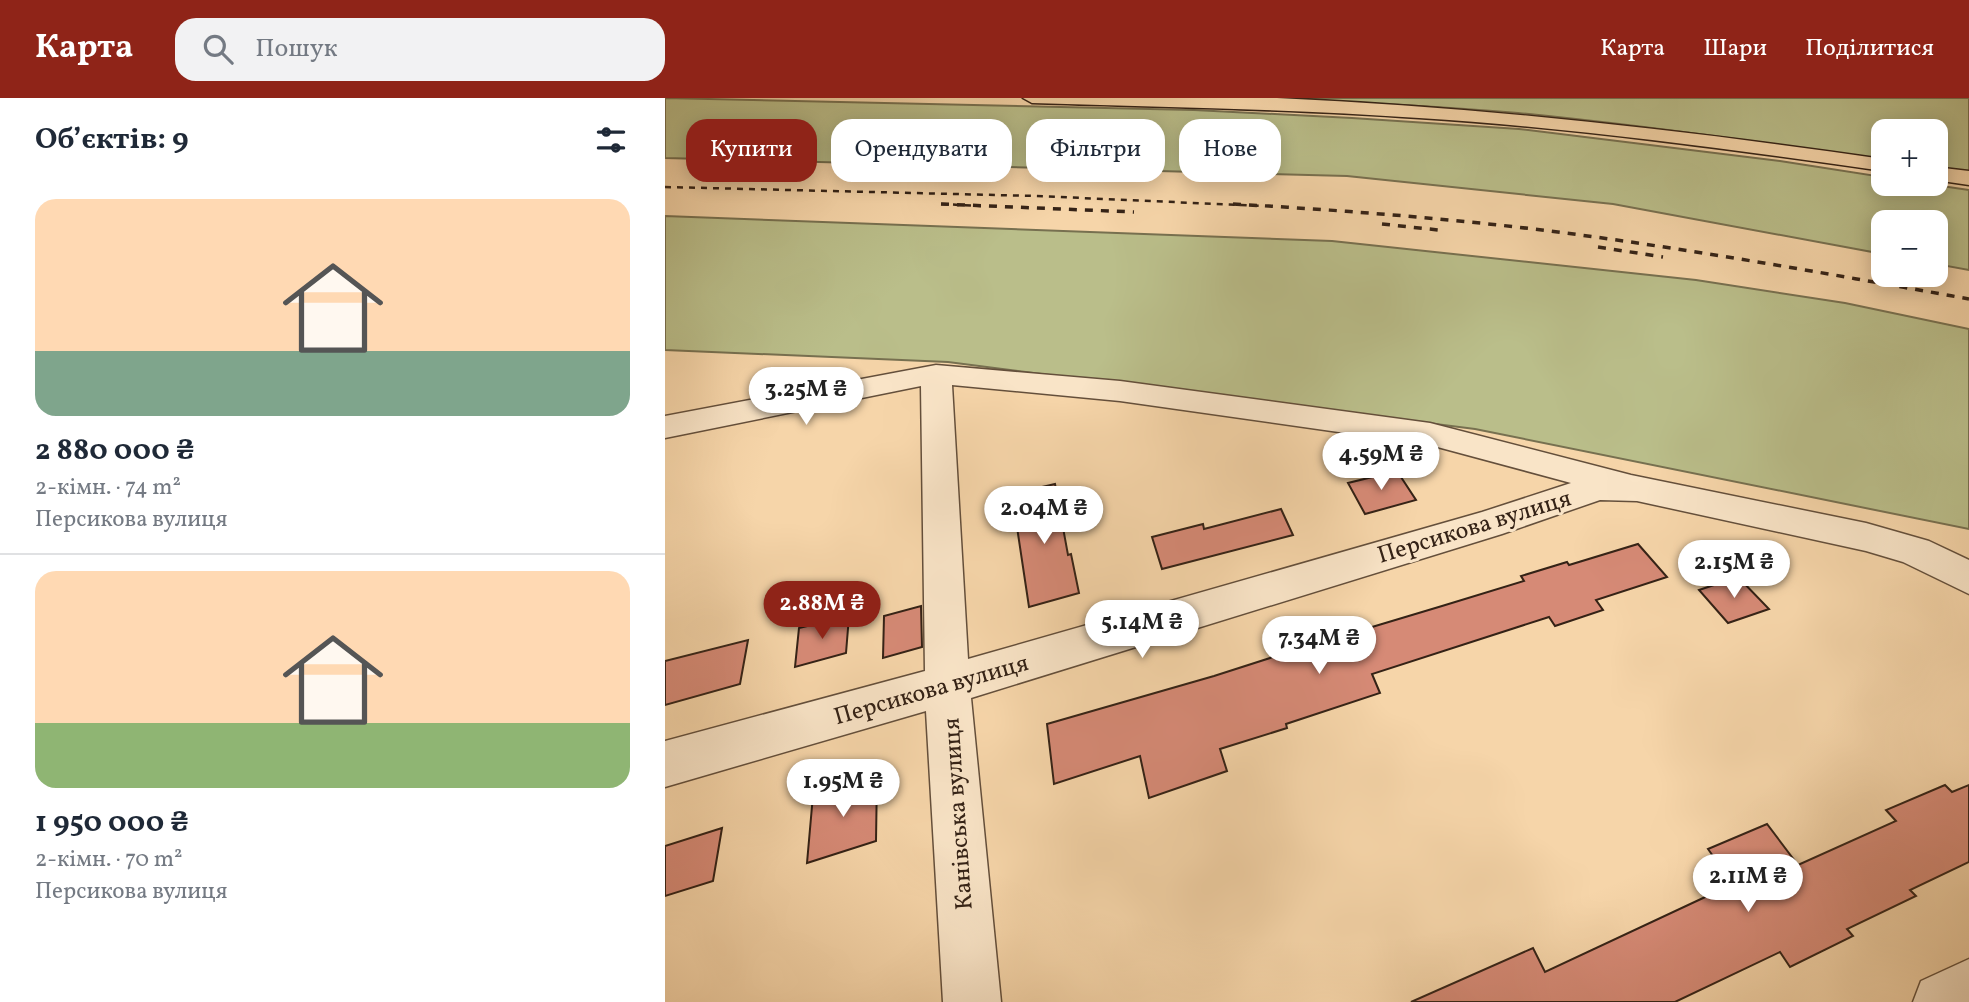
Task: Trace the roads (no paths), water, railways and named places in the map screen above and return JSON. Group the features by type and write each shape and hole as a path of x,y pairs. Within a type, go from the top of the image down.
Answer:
{"main road":[{"path":"1032,98 1355,108 1519,120 1780,149 1871,163"},
{"path":"1948,175 1969,178"}],"street":[{"path":"665,427 936,374 1120,391 1430,434 1617,488 1866,537 1915,551 1969,578"},
{"name":"Канівська вулиця","path":"936,374 947,685 972,1002"},
{"name":"Персикова вулиця","path":"665,764 947,685 1475,527 1617,488"},
{"path":"1942,1002 1969,988"}],"railway":[{"path":"665,187 1037,196 1262,206"},
{"path":"981,206 941,204 1134,212"},
{"path":"1233,204 1262,206"},
{"path":"1262,206 1392,215 1550,231 1813,271 1969,299"},
{"path":"1382,224 1438,230"},
{"path":"1598,247 1663,257"}]}
